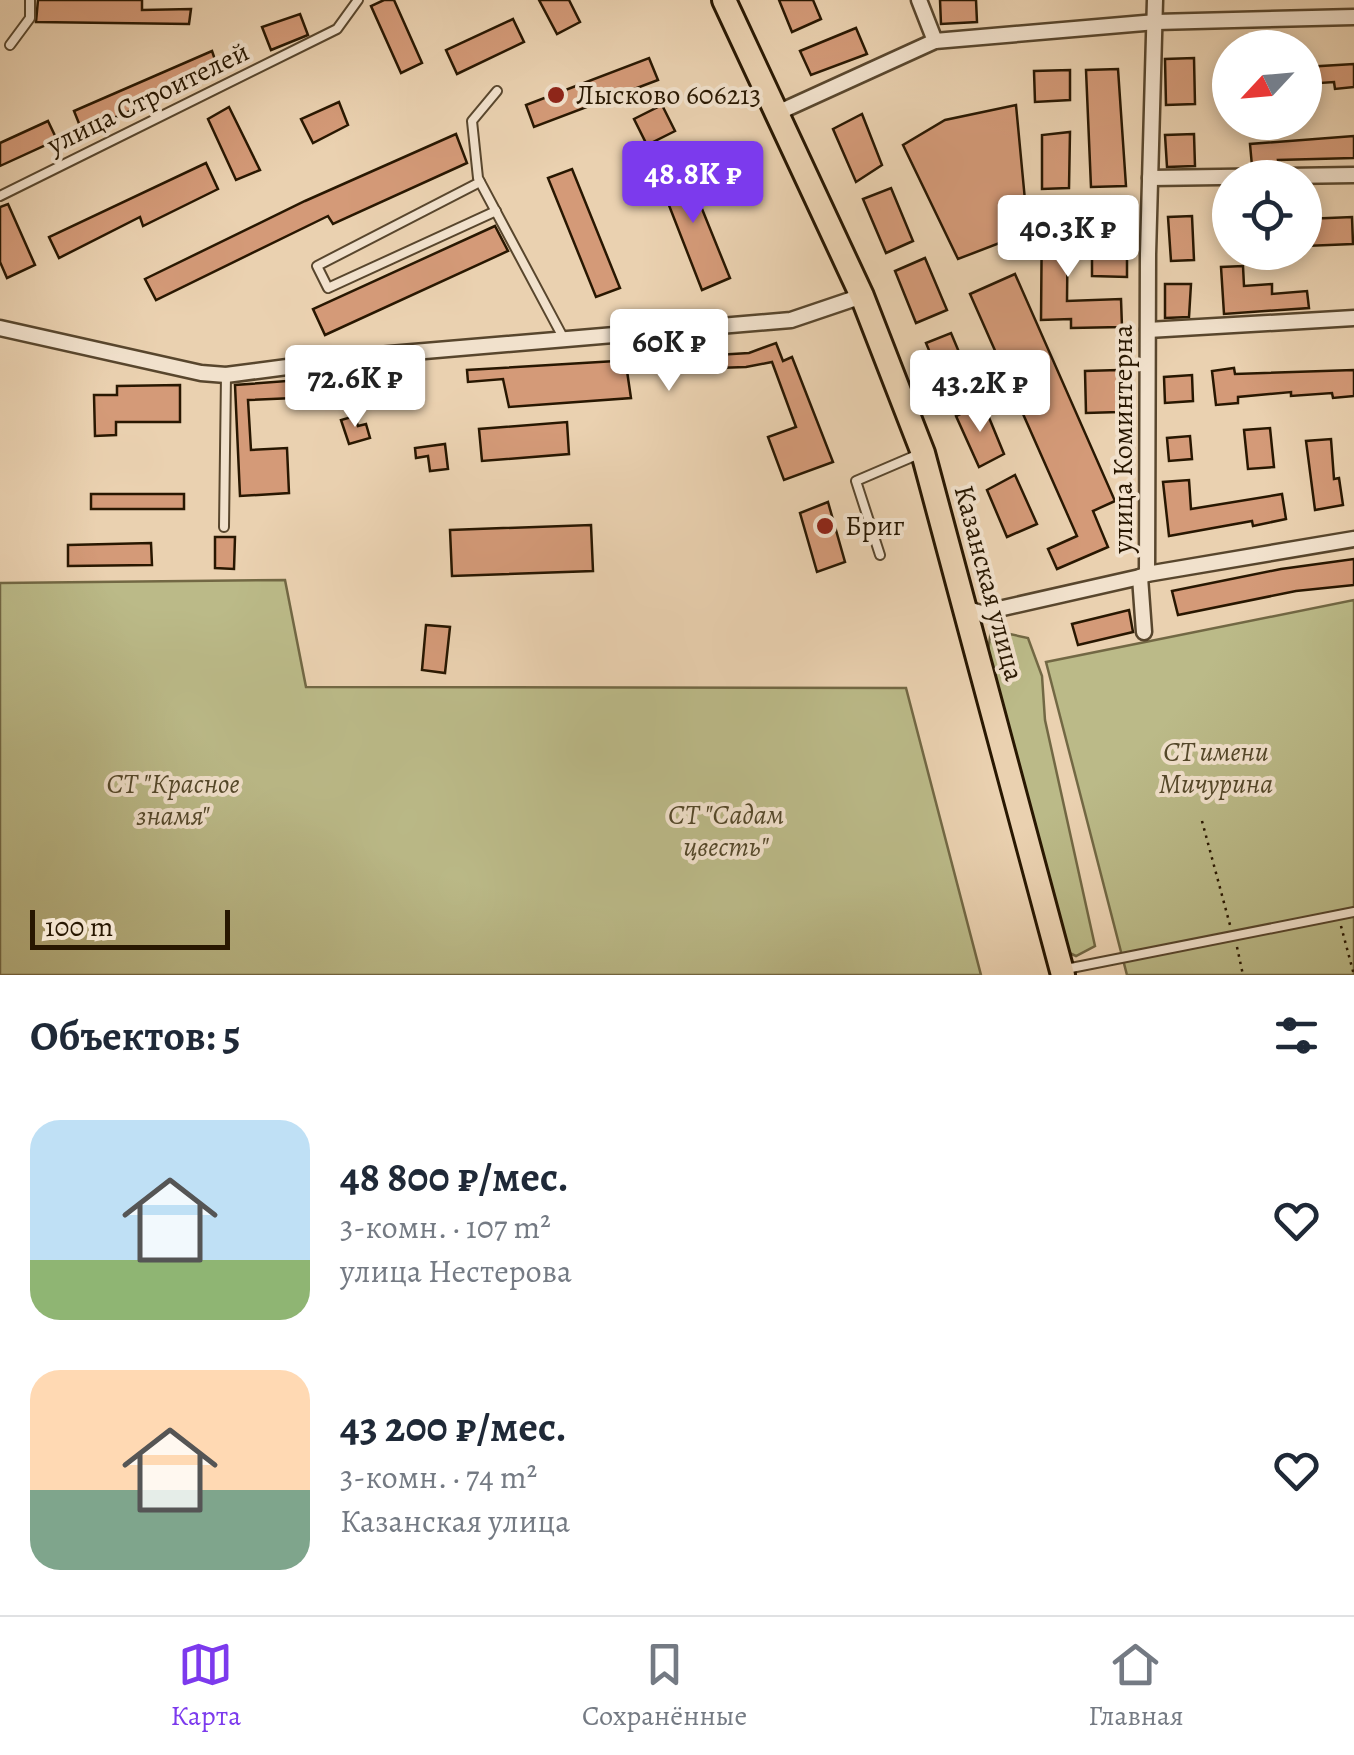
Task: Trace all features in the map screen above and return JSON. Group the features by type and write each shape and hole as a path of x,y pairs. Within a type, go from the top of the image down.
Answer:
{"highway":[{"name":"Казанская улица","path":"724,0 862,296 923,452 1062,972"}],"street":[{"path":"919,0 935,41"},
{"name":"улица Коминтерна","path":"1144,632 1156,0"},
{"path":"777,112 935,41 1156,22 1354,17"},
{"path":"1150,178 1354,175"},
{"path":"0,328 201,373 226,375 378,355 790,320 862,296"},
{"path":"1148,330 1354,318"},
{"path":"964,608 981,613 1144,576 1354,539"}],"lane":[{"path":"10,45 30,18 30,0"},
{"name":"улица Строителей","path":"0,196 337,29 358,0"},
{"path":"497,91 472,120 480,182 566,341"},
{"path":"480,182 316,266 328,288 496,211"},
{"path":"224,527 226,375"},
{"path":"880,555 856,481 923,452"},
{"path":"1062,972 1354,912"}],"path":[{"path":"1202,820 1243,975"},
{"path":"1336,916 1354,975"}],"green space":[{"path":"285,580 306,687 906,688 981,975 0,975 0,583"},
{"name":"СТ имени Мичурина","path":"1354,600 1354,975 1127,975 1046,662"},
{"path":"991,630 1028,638 1042,676 1045,720 1095,946 1076,956 1065,951 986,666"}],"building":[{"path":"38,0 142,0 142,10 191,9 189,24 36,22"},
{"path":"394,0 422,63 401,73 371,6"},
{"path":"539,0 569,0 580,22 557,34"},
{"path":"779,0 813,0 821,19 792,32"},
{"path":"940,0 976,0 977,22 941,24"},
{"path":"300,14 308,35 271,50 262,27"},
{"path":"513,19 524,42 457,74 446,50"},
{"path":"856,28 867,54 811,75 800,51"},
{"path":"212,51 220,74 82,131 74,111"},
{"path":"649,58 658,80 534,127 526,105"},
{"path":"1194,58 1195,104 1166,105 1165,59"},
{"path":"1354,64 1354,87 1335,89 1334,82 1322,83 1322,66"},
{"path":"1118,69 1126,186 1091,187 1086,70"},
{"path":"1070,70 1070,100 1035,102 1034,71"},
{"path":"339,102 348,125 313,143 301,119"},
{"path":"662,105 675,131 647,145 634,119"},
{"path":"1016,105 1028,232 958,259 903,145 945,120"},
{"path":"229,107 260,170 236,180 208,119"},
{"path":"862,114 882,165 856,182 833,129"},
{"path":"48,121 57,140 0,166 0,143"},
{"path":"1070,132 1069,188 1042,189 1042,135"},
{"path":"456,134 467,163 333,224 328,216 156,300 145,279 305,201"},
{"path":"1194,134 1195,166 1167,167 1165,135"},
{"path":"1354,136 1354,158 1251,160 1250,144"},
{"path":"683,162 730,278 702,290 656,172"},
{"path":"206,163 218,189 143,226 140,217 59,258 49,237"},
{"path":"572,169 620,288 596,297 548,178"},
{"path":"891,188 913,241 886,253 863,199"},
{"path":"8,204 35,265 7,278 0,262 0,207"},
{"path":"1042,206 1068,206 1067,301 1121,299 1122,327 1071,328 1071,319 1041,320"},
{"path":"1092,206 1127,207 1127,277 1092,276"},
{"path":"1192,216 1194,260 1171,261 1168,217"},
{"path":"1352,217 1353,244 1322,245 1322,218"},
{"path":"495,226 508,251 325,335 313,309"},
{"path":"925,258 947,310 916,323 895,271"},
{"path":"1221,270 1243,270 1244,286 1272,284 1272,294 1307,291 1309,308 1224,314"},
{"path":"1015,274 1115,501 1093,511 1108,547 1057,569 1048,549 1077,536 970,294"},
{"path":"1165,284 1191,284 1189,317 1165,318"},
{"path":"951,333 972,383 947,394 926,343"},
{"path":"776,343 783,361 792,357 833,462 784,480 768,437 796,427 772,362 746,367 627,371 631,398 509,407 503,379 468,382 467,370 749,353"},
{"path":"1234,368 1235,374 1354,370 1354,396 1291,396 1291,392 1238,397 1238,403 1216,405 1212,371"},
{"path":"1118,370 1119,412 1086,413 1085,371"},
{"path":"1192,375 1193,401 1165,403 1164,377"},
{"path":"339,377 340,396 248,400 251,450 287,448 289,493 240,496 235,385"},
{"path":"180,385 180,422 116,422 116,435 95,436 94,395 117,395 117,386"},
{"path":"983,403 1004,454 979,467 956,416"},
{"path":"355,416 358,426 366,424 370,438 349,444 341,420"},
{"path":"567,422 569,454 482,461 479,429"},
{"path":"1270,428 1274,467 1248,469 1244,430"},
{"path":"1190,436 1192,459 1169,461 1167,438"},
{"path":"1331,439 1334,479 1339,478 1343,505 1315,510 1306,441"},
{"path":"445,444 448,469 430,471 428,456 416,458 415,448"},
{"path":"1015,475 1037,524 1007,537 987,490"},
{"path":"1189,480 1191,509 1282,494 1286,519 1169,536 1163,482"},
{"path":"91,494 184,494 184,509 91,509"},
{"path":"828,502 845,562 817,572 800,513"},
{"path":"591,525 593,571 452,576 450,530"},
{"path":"215,537 235,537 234,569 215,568"},
{"path":"151,543 152,565 68,566 68,545"},
{"path":"1354,559 1354,585 1296,591 1178,615 1172,591 1281,569"},
{"path":"1129,610 1133,632 1078,645 1072,624"},
{"path":"426,625 450,627 445,673 422,670"}],"place":[{"name":"Лысково 606213","path":"556,95"},
{"name":"Бриг","path":"825,526"}],"park label":[{"name":"СТ \"Красное знамя\"","path":"173,800"},
{"name":"СТ \"Садам цвесть\"","path":"726,831"}]}
